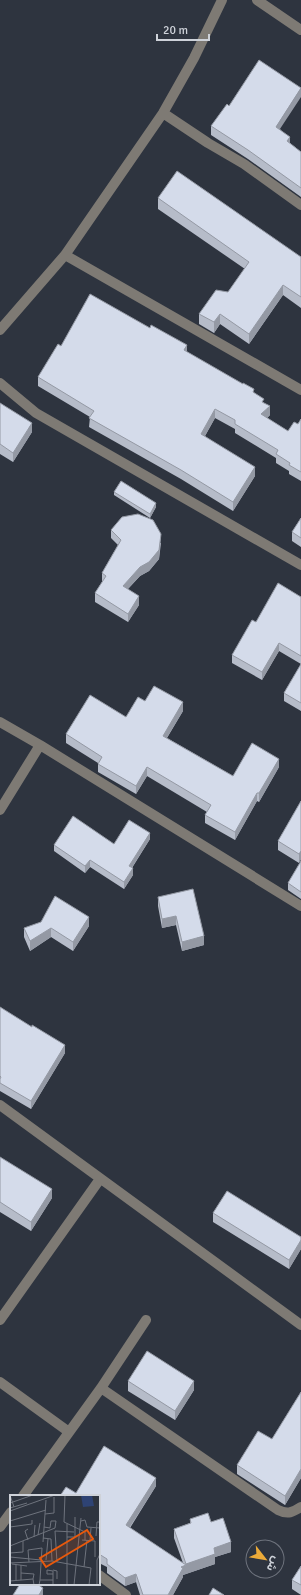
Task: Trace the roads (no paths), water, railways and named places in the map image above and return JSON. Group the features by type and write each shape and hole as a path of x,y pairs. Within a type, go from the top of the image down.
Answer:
{"street":[{"path":"0,330 65,255 163,113 194,58 222,0"},
{"path":"257,0 301,30"},
{"path":"163,113 208,144 244,164 301,205"},
{"path":"65,255 301,390"},
{"path":"0,383 36,413 301,565"},
{"path":"0,722 40,745 301,906"},
{"path":"0,810 40,745"},
{"path":"0,1105 301,1326"},
{"path":"0,1320 100,1179"},
{"path":"24,1495 101,1388 146,1320"},
{"path":"0,1382 69,1432"},
{"path":"101,1388 272,1507 285,1513 292,1512 301,1507"},
{"path":"0,1527 10,1513"},
{"path":"100,1576 126,1595"}]}
